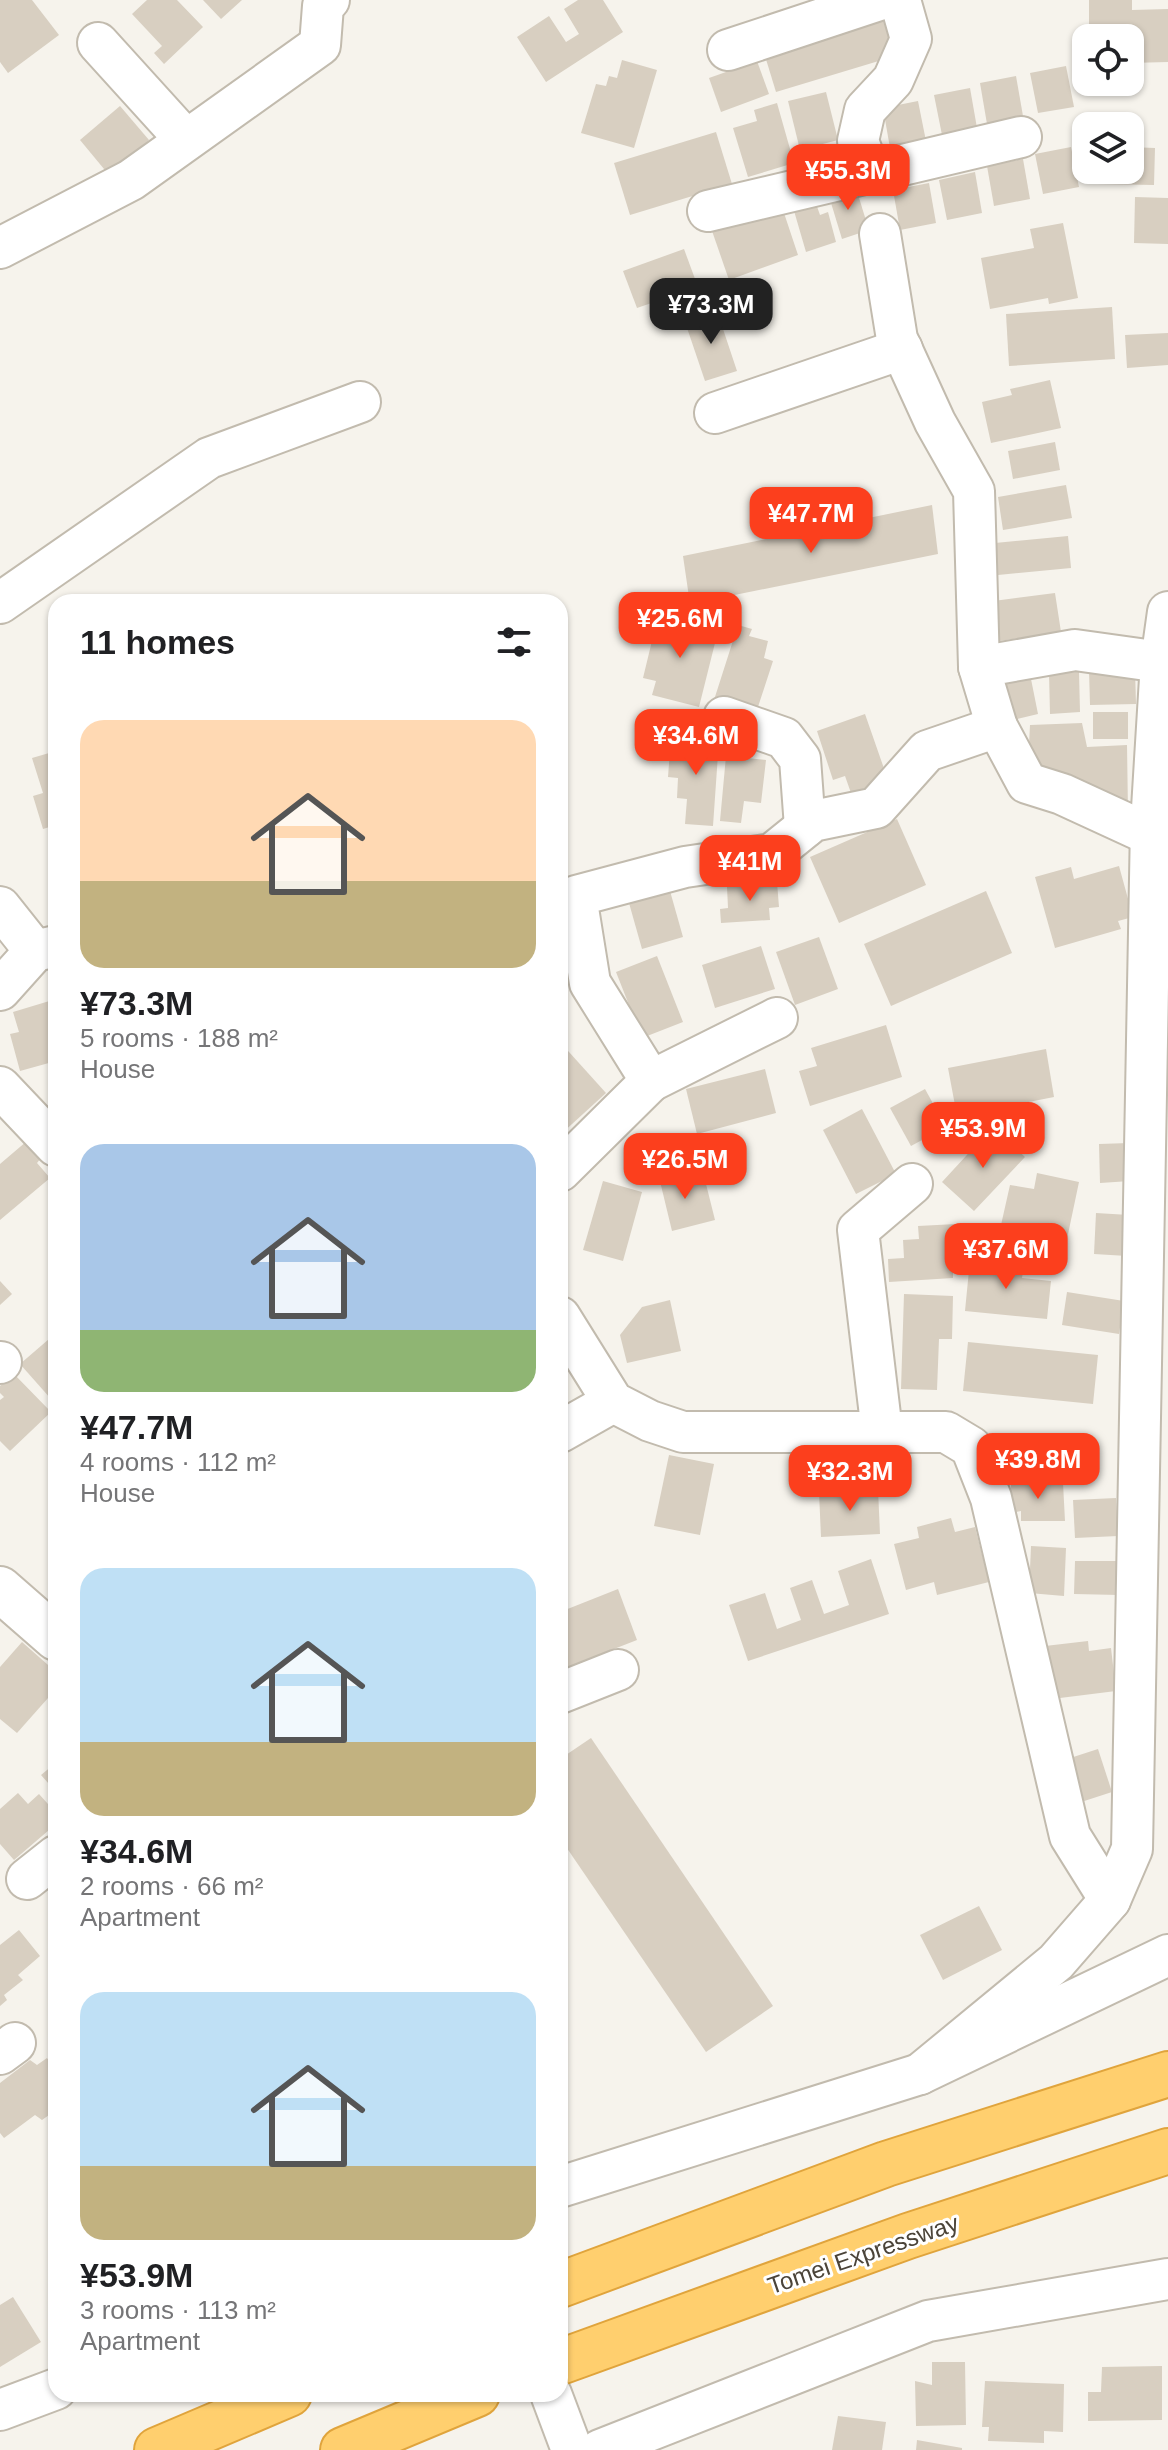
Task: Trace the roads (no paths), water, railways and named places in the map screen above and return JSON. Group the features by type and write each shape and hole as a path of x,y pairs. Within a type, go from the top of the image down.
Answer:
{"highway":[{"path":"568,2282 886,2164 1168,2074"},
{"name":"Tomei Expressway","path":"568,2359 908,2236 1168,2151"},
{"path":"157,2450 270,2402"},
{"path":"343,2450 458,2402"}],"street":[{"path":"0,248 131,180 320,45 323,6 329,0"},
{"path":"728,50 879,0"},
{"path":"870,173 858,141 865,110 893,80 911,39 900,0"},
{"path":"98,43 186,140"},
{"path":"708,211 1021,137"},
{"path":"880,234 897,339 935,422 974,491 979,667 997,727 1027,783 1062,794 1151,835"},
{"path":"715,413 902,349"},
{"path":"0,603 209,458 360,402"},
{"path":"920,2074 1056,1962 1110,1900 1132,1849 1151,835 1161,662 1168,612"},
{"path":"979,667 1075,650 1161,662"},
{"path":"724,717 784,738 792,748 800,759 805,827"},
{"path":"651,1081 590,983 568,900 685,867 772,854 813,821 876,808 927,751 997,727"},
{"path":"0,907 46,949 0,990"},
{"path":"568,1163 651,1081 777,1018"},
{"path":"0,1087 48,1138"},
{"path":"882,1432 858,1230 912,1184"},
{"path":"568,1330 613,1402 650,1421 683,1432 946,1432 971,1447 991,1498 1070,1836 1110,1900"},
{"path":"568,1427 613,1402"},
{"path":"0,1589 48,1631"},
{"path":"568,1690 618,1670"},
{"path":"568,2184 920,2074 1168,1955"},
{"path":"555,2402 580,2448 928,2321 1168,2279"},
{"path":"0,2410 48,2392"}]}
